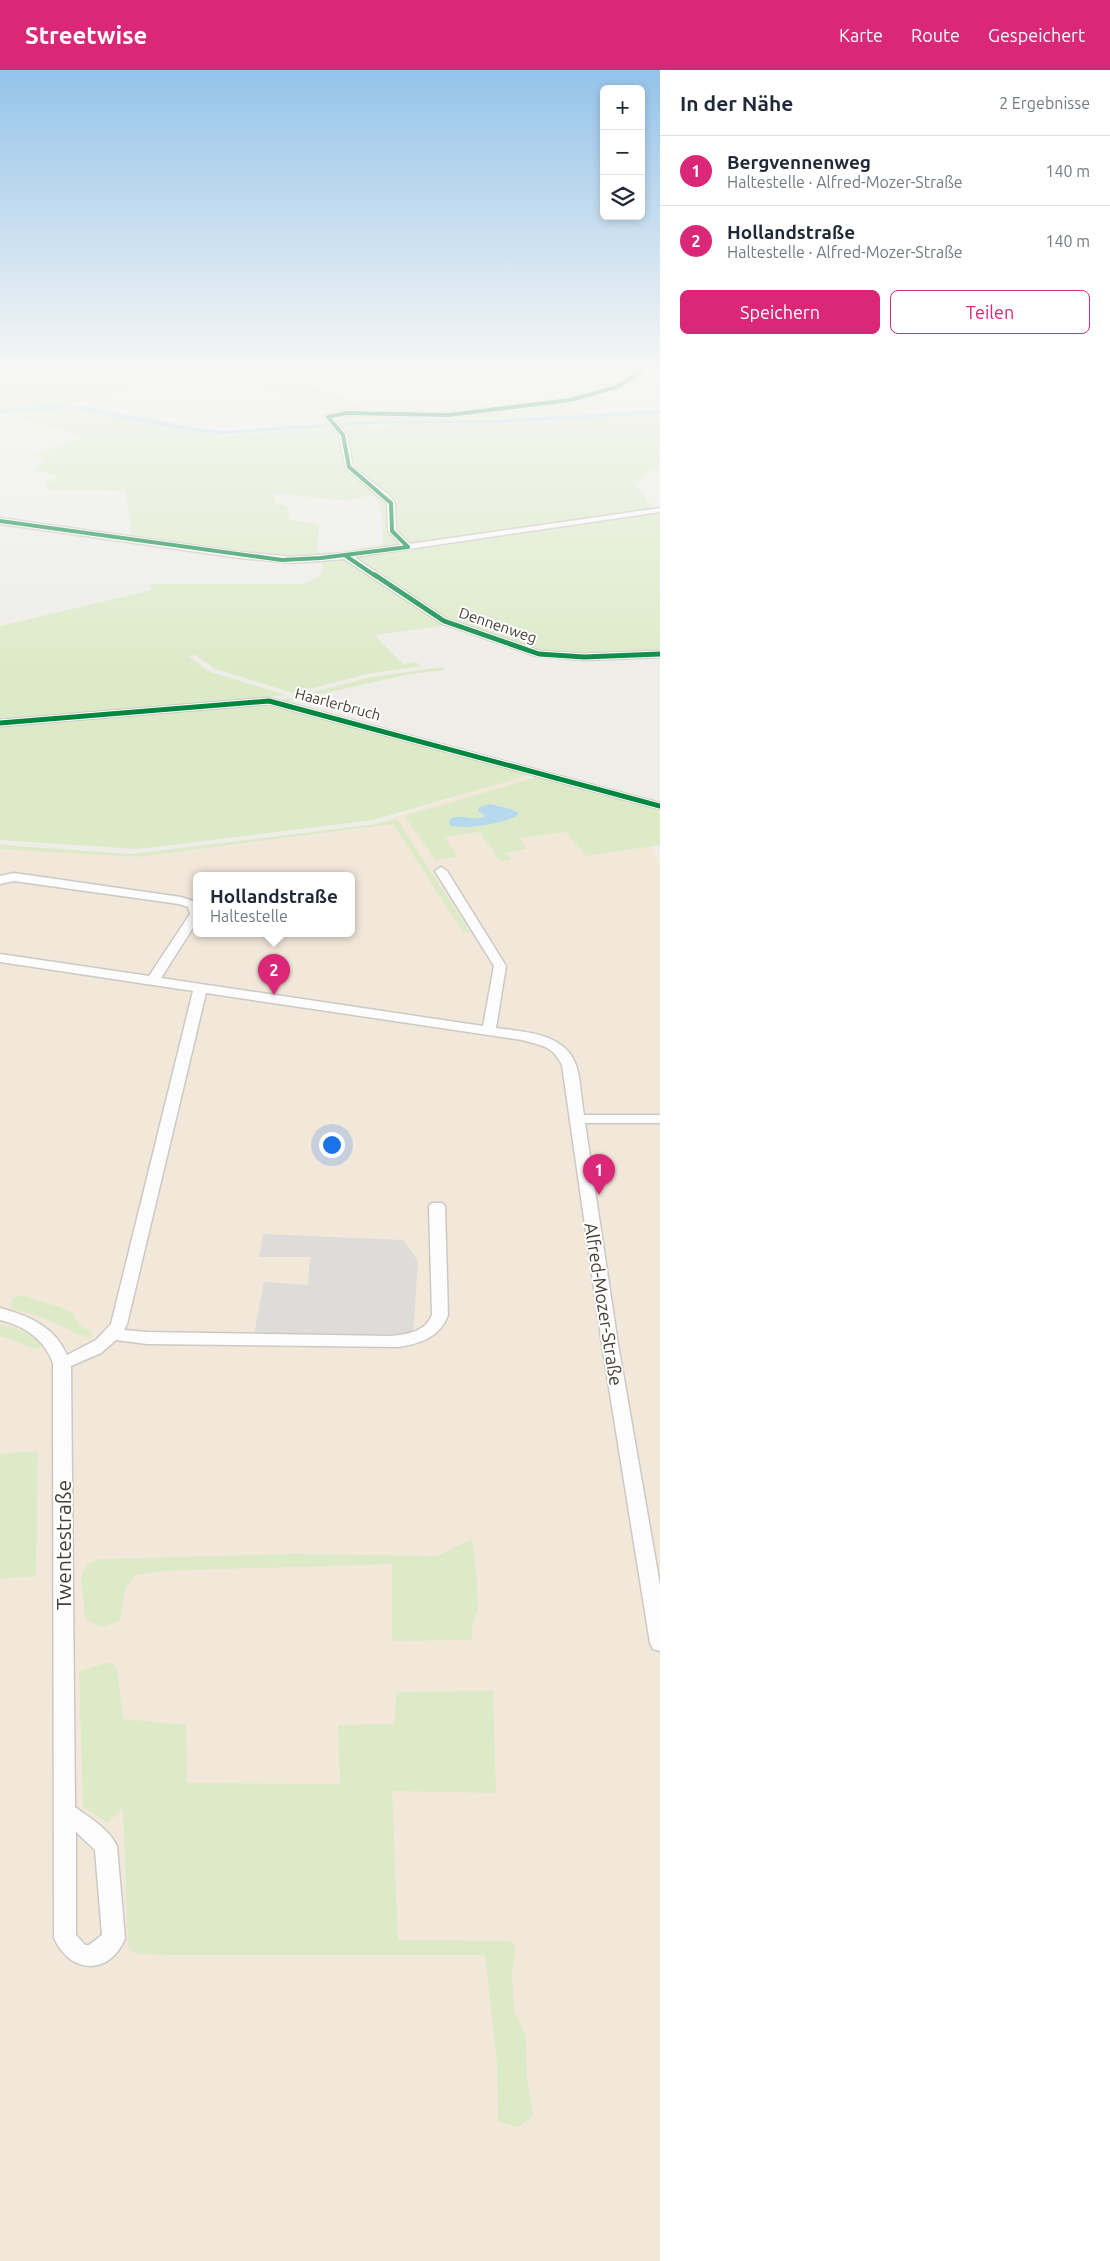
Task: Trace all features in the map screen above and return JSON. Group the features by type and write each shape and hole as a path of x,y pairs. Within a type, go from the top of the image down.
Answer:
{"street":[{"path":"353,472 386,497 390,503 392,531 408,547"},
{"path":"0,521 282,560 346,556 660,510"},
{"name":"Dennenweg","path":"346,556 444,620 539,654 575,657 660,654"},
{"name":"Haarlerbruch","path":"0,723 268,701 437,744 660,806"},
{"path":"441,871 500,966 489,1030"},
{"path":"0,880 14,878 76,885 181,901 193,905"},
{"path":"154,980 193,919"},
{"name":"Alfred-Mozer-Straße","path":"0,958 489,1030 537,1039 561,1050 569,1065 578,1118 587,1195 610,1344 660,1643"},
{"path":"62,1363 86,1355 113,1334 119,1324 201,987"},
{"path":"578,1118 660,1119"},
{"path":"113,1334 147,1338 392,1342 416,1338 433,1327 440,1315 437,1206"},
{"name":"Twentestraße","path":"0,1314 17,1318 33,1325 48,1336 62,1363 64,1811 65,1938 79,1954 90,1956 104,1952 114,1939 106,1846 94,1833 64,1811"}],"shaded area":[{"path":"520,776 636,807 660,866 660,2261 0,2261 0,844 133,858 359,829"},
{"path":"263,1234 403,1240 418,1261 413,1334 254,1334 264,1282 308,1285 310,1257 259,1257"}],"green space":[{"path":"41,472 351,472 386,501 389,525 401,544 357,552 283,558 132,538 126,491 46,489 47,483 59,476","holes":["273,493 348,501 371,495 376,499 381,510 383,544 330,554 317,552 319,524 289,520 288,507 275,501"]},
{"path":"360,472 649,472 636,485 653,510 415,544 407,542 397,532 392,518 389,495"},
{"path":"660,513 660,652 572,654 544,651 483,633 443,618 358,559 363,555"},
{"path":"345,559 449,625 374,635 403,664 416,662 420,666 367,674 293,693 216,669 195,655 188,656 210,672 286,695 0,721 0,626 152,590 151,584 304,584 318,577 324,568 321,561"},
{"path":"443,667 444,670 409,674 286,702 279,701 371,677"},
{"path":"267,702 539,772 373,820 138,849 0,840 0,726"},
{"path":"547,774 657,807 660,815 660,845 586,856 566,832 519,838 527,849 506,853 511,860 501,861 479,832 444,837 458,857 435,860 405,816","holes":["497,805 511,809 512,819 458,828 469,817 480,819"]},
{"path":"397,819 470,932 463,932 393,824 138,857 0,849 0,845 132,854 377,824"},
{"path":"20,1295 66,1309 74,1315 79,1325 92,1333 93,1337 78,1334 46,1319 12,1308 11,1302"},
{"path":"0,1325 17,1329 31,1336 41,1343 39,1349 0,1336"},
{"path":"38,1451 36,1576 0,1579 0,1454"},
{"path":"472,1539 476,1568 478,1610 472,1624 472,1640 392,1641 392,1564 161,1571 135,1575 125,1589 120,1621 101,1627 85,1619 81,1576 87,1565 99,1559 295,1554 437,1556"},
{"path":"110,1662 117,1668 123,1719 186,1725 187,1783 340,1784 338,1725 395,1724 396,1692 493,1691 496,1793 392,1791 398,1940 509,1941 516,1945 512,1972 514,2011 526,2035 527,2080 533,2115 519,2127 498,2122 497,2063 485,1955 166,1955 136,1954 128,1947 123,1809 107,1823 83,1807 79,1671"}],"water":[{"path":"490,804 511,809 518,813 518,815 504,821 484,825 455,827 449,825 450,819 454,817 481,818 485,816 478,811 479,807"}],"cycle path":[{"path":"353,472 391,503 392,531 408,547"},
{"path":"0,521 282,560 321,558 408,547"},
{"path":"346,556 444,621 539,654 584,657 660,654"},
{"path":"0,723 269,701 660,806"}],"place":[{"name":"Hollandstraße","path":"274,995"},
{"name":"Bergvennenweg","path":"599,1195"}]}
